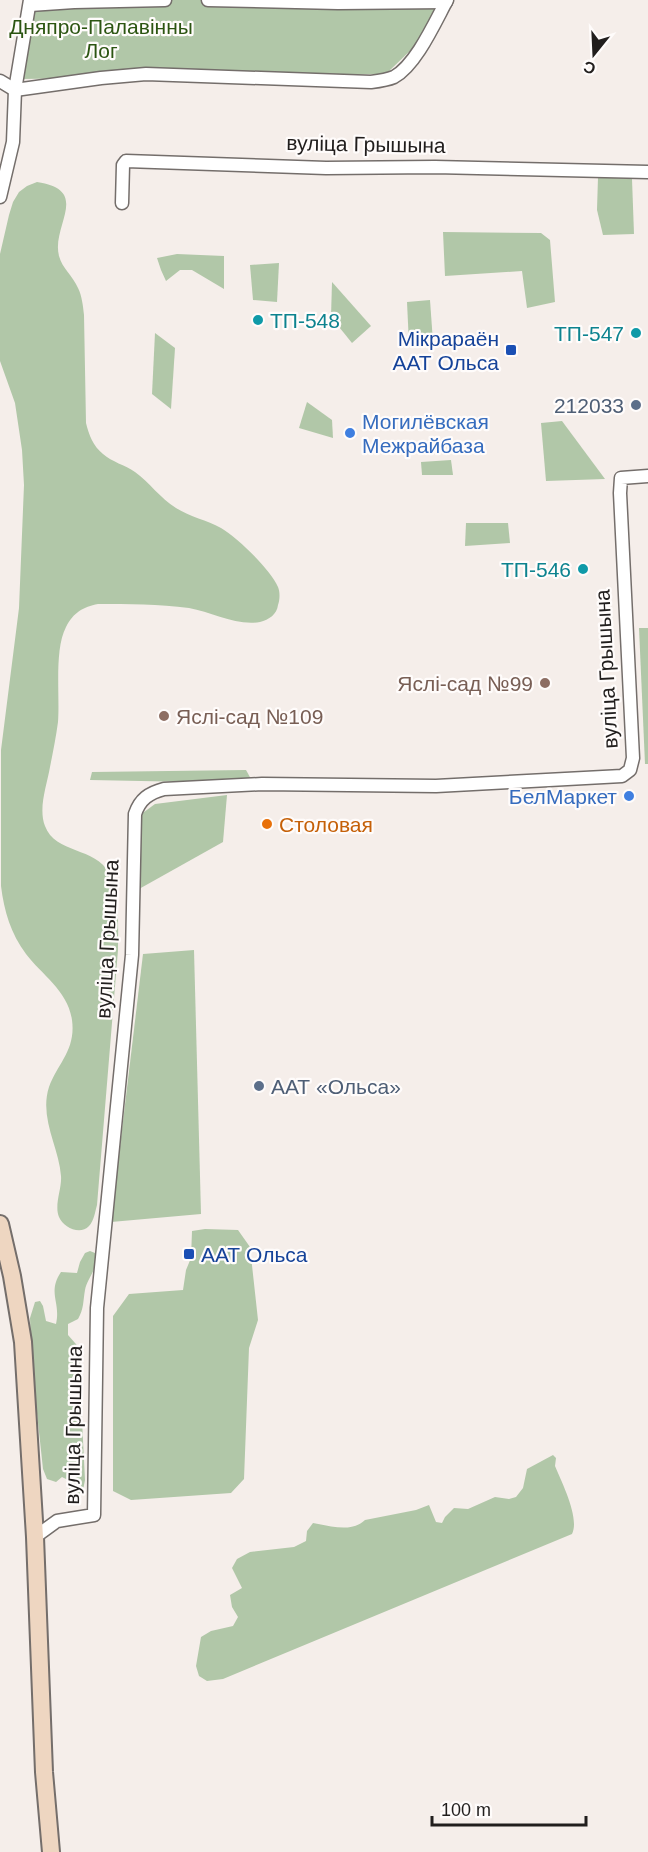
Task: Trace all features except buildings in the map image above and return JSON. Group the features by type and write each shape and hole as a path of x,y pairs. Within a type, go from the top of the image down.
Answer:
{"street":[{"path":"0,197 13,142 15,90 30,2 165,0"},
{"path":"0,81 15,90 146,74 371,82 400,73 409,64 430,33 446,1 338,3 208,0"},
{"name":"вуліца Грышына","path":"122,203 123,165 126,161 326,168 435,167 648,172"},
{"name":"вуліца Грышына","path":"35,1537 57,1521 94,1515 97,1308 132,955 135,814 139,804 143,798 164,789 262,784 436,786 622,776 630,770 633,758 620,504 621,478 648,476"},
{"path":"0,1224 12,1276 23,1342 35,1537 44,1772 51,1852"}],"green space":[{"name":"Дняпро-Палавінны Лог","path":"34,0 440,0 415,46 386,74 21,79"},
{"path":"598,177 632,179 634,234 603,235 597,210"},
{"path":"37,182 53,186 63,193 66,201 58,245 59,256 76,284 82,301 86,423 94,444 107,457 135,472 176,508 228,532 253,554 274,580 279,593 277,608 272,616 260,622 251,623 189,608 98,604 76,614 69,622 62,637 59,660 58,722 44,796 43,819 50,835 57,842 95,859 109,873 117,901 118,921 118,950 97,1205 91,1224 81,1230 68,1227 59,1217 57,1207 60,1165 46,1110 49,1087 71,1040 73,1031 70,1010 54,984 32,962 16,938 6,913 1,886 1,750 19,608 24,485 22,450 15,403 0,361 0,254 13,202 19,192"},
{"path":"443,232 541,233 550,240 555,302 527,308 522,271 445,276"},
{"path":"177,254 224,256 224,289 192,270 180,270 166,281 157,258"},
{"path":"279,263 277,302 253,300 250,265"},
{"path":"332,282 371,326 352,343 331,317"},
{"path":"430,300 433,342 409,344 407,302"},
{"path":"155,333 175,348 171,409 152,394"},
{"path":"307,402 332,420 333,438 299,428"},
{"path":"562,421 605,479 546,481 541,423"},
{"path":"451,460 453,475 422,475 421,462"},
{"path":"466,523 508,523 510,543 465,546"},
{"path":"639,628 648,628 648,764 645,764"},
{"path":"246,770 251,779 243,783 90,780 92,772"},
{"path":"227,795 223,842 139,889 140,815 155,804"},
{"path":"194,950 201,1214 111,1222 143,954"},
{"path":"238,1230 250,1247 258,1320 249,1348 244,1479 231,1493 131,1500 113,1491 113,1316 129,1294 183,1290 186,1270 191,1258 192,1231"},
{"path":"90,1251 95,1253 96,1263 86,1286 78,1319 68,1324 68,1335 82,1351 80,1365 70,1384 82,1420 85,1480 83,1490 75,1498 70,1497 68,1480 62,1477 56,1482 47,1479 43,1469 32,1367 30,1318 35,1302 40,1301 46,1321 56,1324 55,1286 57,1279 61,1272 77,1273 85,1253"},
{"path":"553,1455 556,1458 555,1466 572,1510 574,1527 572,1534 223,1679 207,1681 199,1676 196,1666 201,1637 211,1631 233,1626 238,1617 232,1607 230,1595 242,1588 232,1568 237,1559 250,1552 294,1547 306,1541 307,1531 313,1523 334,1527 354,1526 365,1520 416,1510 429,1505 436,1522 442,1523 454,1508 468,1509 495,1497 509,1499 516,1497 523,1488 527,1469"}],"place":[{"name":"ТП-548","path":"258,320"},
{"name":"ТП-547","path":"636,333"},
{"name":"Мікрараён ААТ Ольса","path":"511,350"},
{"name":"212033","path":"636,405"},
{"name":"Могилёвская Межрайбаза","path":"350,433"},
{"name":"ТП-546","path":"583,569"},
{"name":"Яслі-сад №99","path":"545,683"},
{"name":"Яслі-сад №109","path":"164,716"},
{"name":"БелМаркет","path":"629,796"},
{"name":"Столовая","path":"267,824"},
{"name":"ААТ «Ольса»","path":"259,1086"},
{"name":"ААТ Ольса","path":"189,1254"}]}
